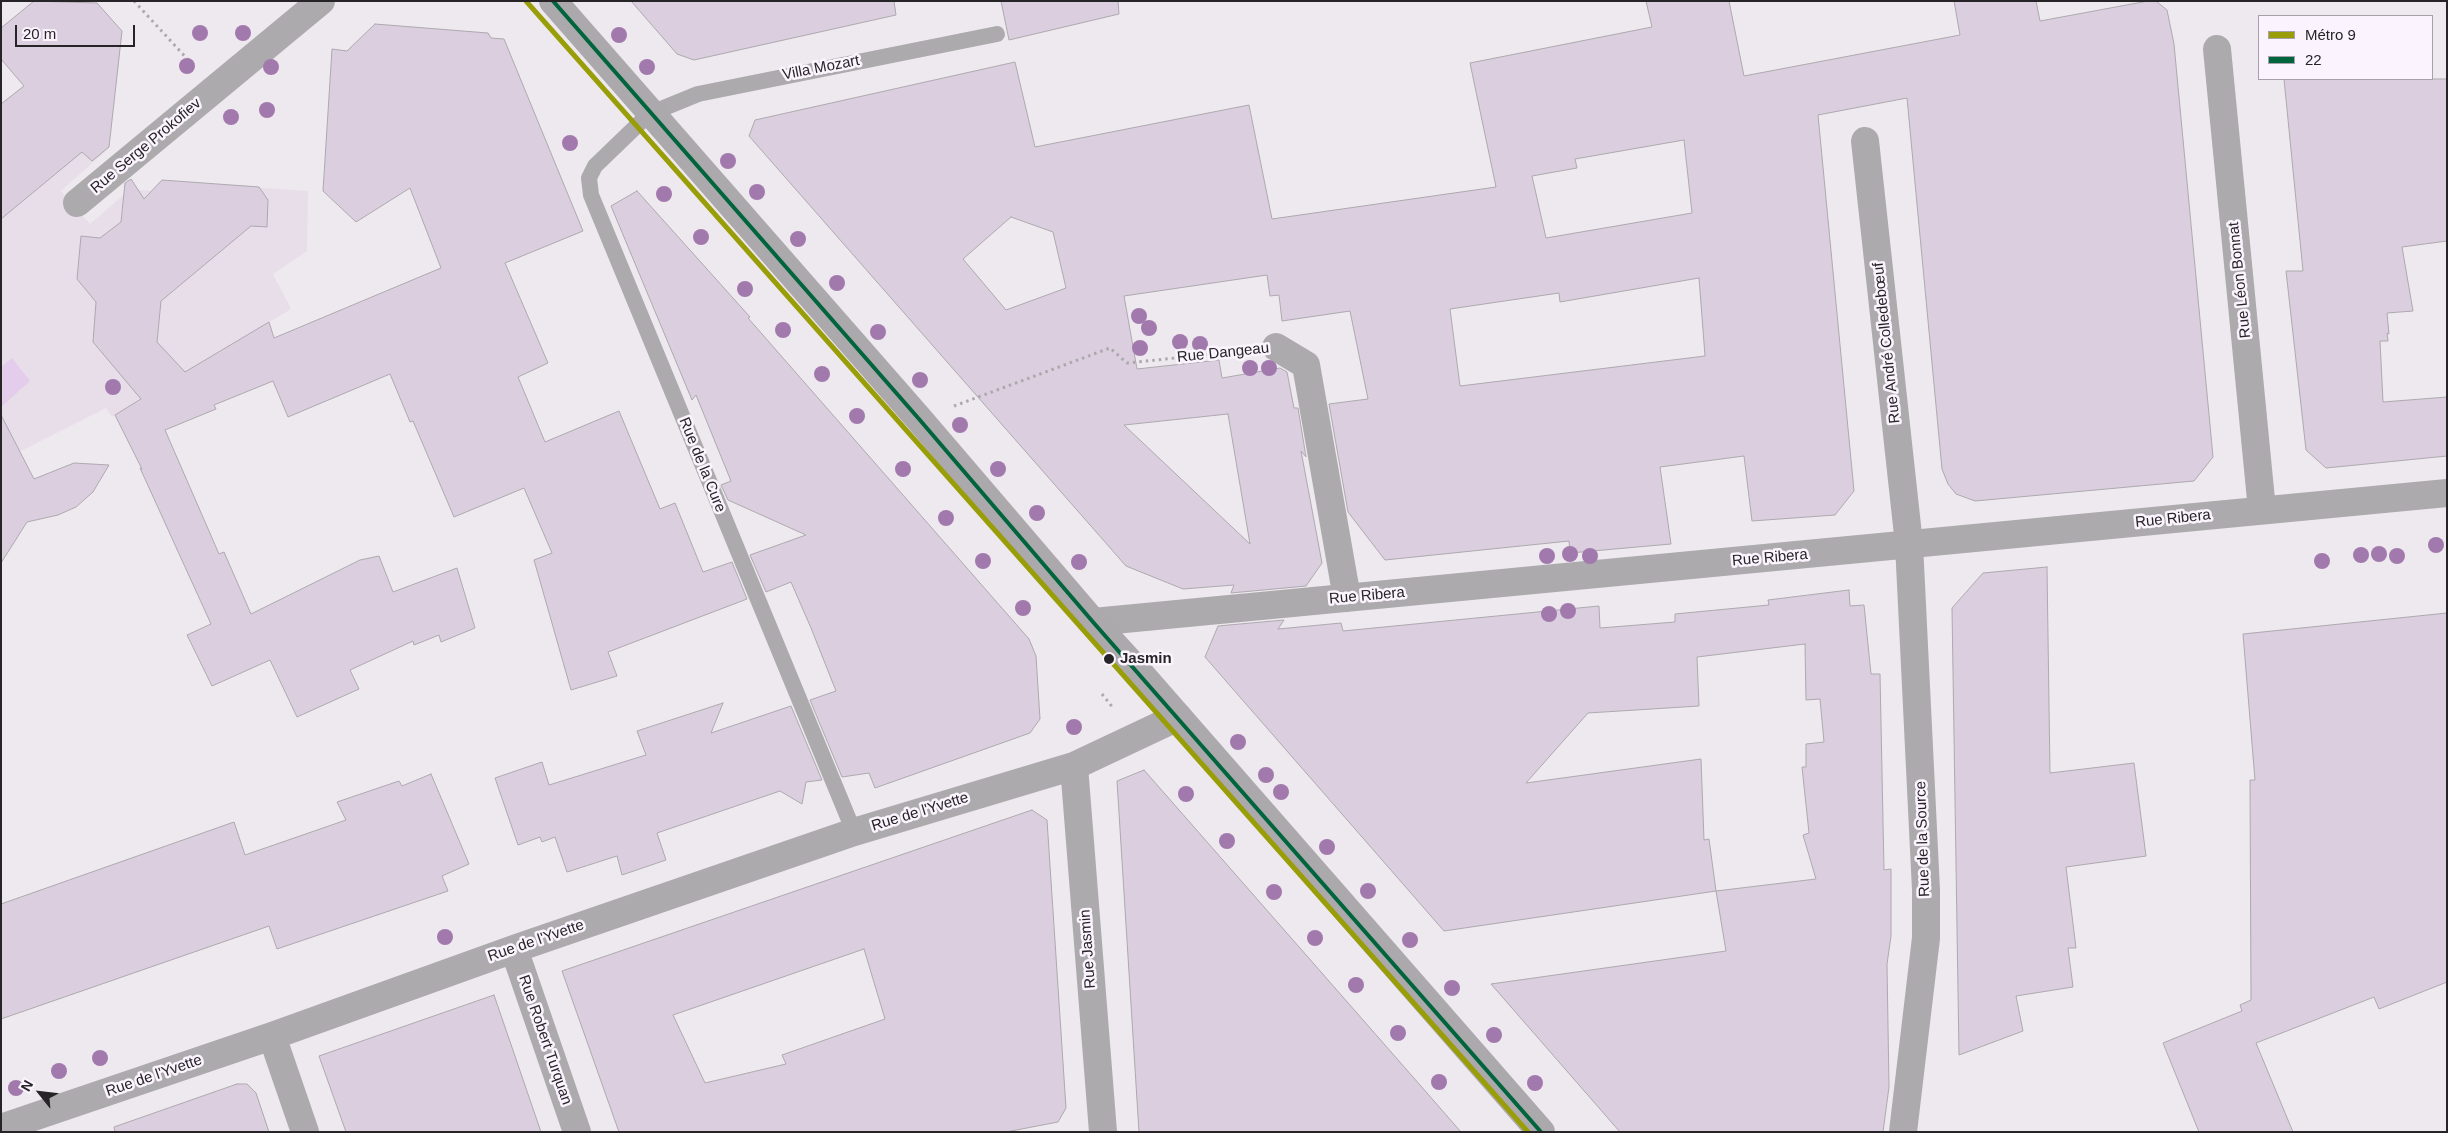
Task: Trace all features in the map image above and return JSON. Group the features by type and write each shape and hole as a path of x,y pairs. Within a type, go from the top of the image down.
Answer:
{"street":[{"name":"Rue Serge Prokofiev","path":"77,203 321,1"},
{"path":"553,1 649,114 919,419 1093,622 1541,1132"},
{"name":"Rue Léon Bonnat","path":"2217,49 2262,510"},
{"name":"Rue André Colledebœuf","path":"1865,141 1909,544"},
{"name":"Rue Dangeau","path":"1276,347 1306,365 1347,598"},
{"name":"Rue Ribera","path":"1093,622 2447,493"},
{"name":"Rue de la Source","path":"1903,1132 1926,938 1926,890 1909,544"},
{"name":"Rue de l'Yvette","path":"1,1128 272,1036 514,949 854,832 1074,766 1178,717"},
{"name":"Rue Jasmin","path":"1074,766 1102,1132"},
{"name":"Rue Robert Turquan","path":"514,949 577,1132"},
{"path":"272,1036 305,1132"}],"lane":[{"name":"Villa Mozart","path":"649,114 698,94 726,87 996,34"},
{"name":"Rue de la Cure","path":"649,114 595,166 589,178 591,195 854,832"}],"path":[{"name":"Rue Serge Prokofiev","path":"134,1 215,89"},
{"name":"Rue Dangeau","path":"919,419 1110,348 1127,363 1276,347"},
{"path":"1102,694 1116,712"}],"shaded area":[{"path":"34,1 53,2 63,13 122,31 118,70 106,81 104,100 113,112 109,148 61,191 90,224 135,185 139,190 152,191 215,185 308,191 307,251 273,274 291,309 114,416 112,417 106,408 1,461 1,104 24,85 1,59 1,28"},
{"path":"12,358 30,381 1,407 1,367"}],"building":[{"path":"34,1 97,3 122,31 109,147 92,161 82,152 1,219 1,104 24,86 1,59 1,28"},
{"path":"631,1 894,1 896,15 694,60 677,54"},
{"path":"1001,1 1118,1 1119,14 1009,40"},
{"path":"1646,1 1729,1 1744,76 1960,35 1954,1 2036,1 2040,21 2148,1 2156,1 2167,10 2174,44 2213,457 2194,481 1975,501 1956,494 1948,484 1942,469 1907,98 1818,115 1854,491 1835,515 1752,521 1744,456 1660,467 1671,544 1570,553 1569,541 1385,560 1348,512 1329,404 1368,399 1350,311 1282,321 1279,295 1270,296 1267,275 1124,296 1137,369 1219,360 1222,378 1280,368 1287,372 1294,408 1298,408 1306,457 1301,451 1322,563 1306,586 1231,593 1234,585 1183,589 1126,566 749,136 755,120 1015,62 1035,147 1249,105 1272,219 1496,187 1470,63 1652,27","holes":["1684,140 1692,213 1546,238 1532,176 1577,168 1575,159","1011,217 1053,232 1066,288 1006,310 963,259","1699,278 1705,356 1460,386 1450,309 1559,293 1560,302","1228,414 1250,544 1124,425"]},
{"path":"375,24 488,33 491,38 504,39 583,231 505,263 548,363 518,377 545,442 619,411 660,509 675,503 703,572 732,562 747,599 608,652 617,676 571,690 534,560 552,553 524,488 454,517 413,421 410,422 390,374 288,417 273,381 214,405 216,409 165,430 219,554 224,552 251,614 360,560 379,556 393,592 457,568 475,628 441,642 439,635 414,645 413,641 350,670 359,689 297,717 270,660 212,686 187,635 211,624 140,468 142,469 115,415 141,399 93,342 96,302 77,279 81,236 100,238 121,222 125,183 131,179 144,199 162,180 259,187 268,200 267,227 251,226 161,301 157,342 185,372 269,322 274,338 441,268 410,188 356,222 323,191 332,49 347,51"},
{"path":"2447,79 2447,241 2402,247 2413,311 2387,313 2388,341 2380,341 2383,402 2447,397 2447,456 2326,468 2306,450 2286,271 2303,271 2284,80"},
{"path":"637,191 750,317 748,318 1029,639 1036,656 1040,719 1030,733 875,788 869,773 842,777 810,700 836,691 811,628 791,582 766,592 750,555 806,535 728,500 721,485 731,481 696,395 692,400 611,206"},
{"path":"1,415 34,479 74,463 109,465 93,492 76,507 58,515 27,522 1,563"},
{"path":"2047,567 2050,773 2134,763 2146,856 2066,867 2076,948 2068,948 2073,987 2016,996 2023,1031 1959,1055 1952,608 1983,573"},
{"path":"1849,590 1850,606 1864,605 1871,674 1880,674 1884,870 1891,869 1891,936 1887,964 1889,1087 1883,1132 1620,1132 1491,984 1726,951 1716,891 1444,931 1205,657 1218,626 1284,620 1278,629 1341,623 1343,631 1599,606 1600,628 1675,622 1675,614 1769,605 1768,600","holes":["1805,644 1806,700 1820,699 1824,742 1806,744 1806,767 1802,767 1809,833 1803,835 1816,879 1716,891 1709,839 1704,840 1701,759 1526,783 1588,713 1699,706 1697,657"]},
{"path":"2447,613 2447,982 2379,1009 2374,997 2256,1043 2293,1132 2199,1132 2163,1043 2242,1011 2240,1005 2251,1000 2250,780 2255,780 2243,634"},
{"path":"723,703 711,733 791,706 822,780 806,782 802,804 780,791 657,833 666,860 622,875 617,856 567,872 555,837 542,842 540,837 518,845 495,778 542,762 549,785 646,755 637,731"},
{"path":"1144,770 1461,1132 1139,1132 1117,781"},
{"path":"431,774 469,864 442,876 448,891 277,949 269,926 1,1019 1,904 234,822 245,855 346,820 337,802 399,781 402,786"},
{"path":"1032,810 1047,820 1066,1108 1058,1122 1006,1132 619,1132 562,971","holes":["864,949 885,1019 782,1055 786,1064 705,1083 673,1015"]},
{"path":"494,995 541,1132 346,1132 319,1056"},
{"path":"237,1084 247,1084 256,1093 269,1132 115,1132 114,1127"}],"metro line":[{"name":"9","path":"526,1 1528,1132"}],"transit line":[{"name":"22","path":"553,1 919,419 1093,622 1541,1132"}],"place":[{"name":"Jasmin","path":"1109,659"}]}
